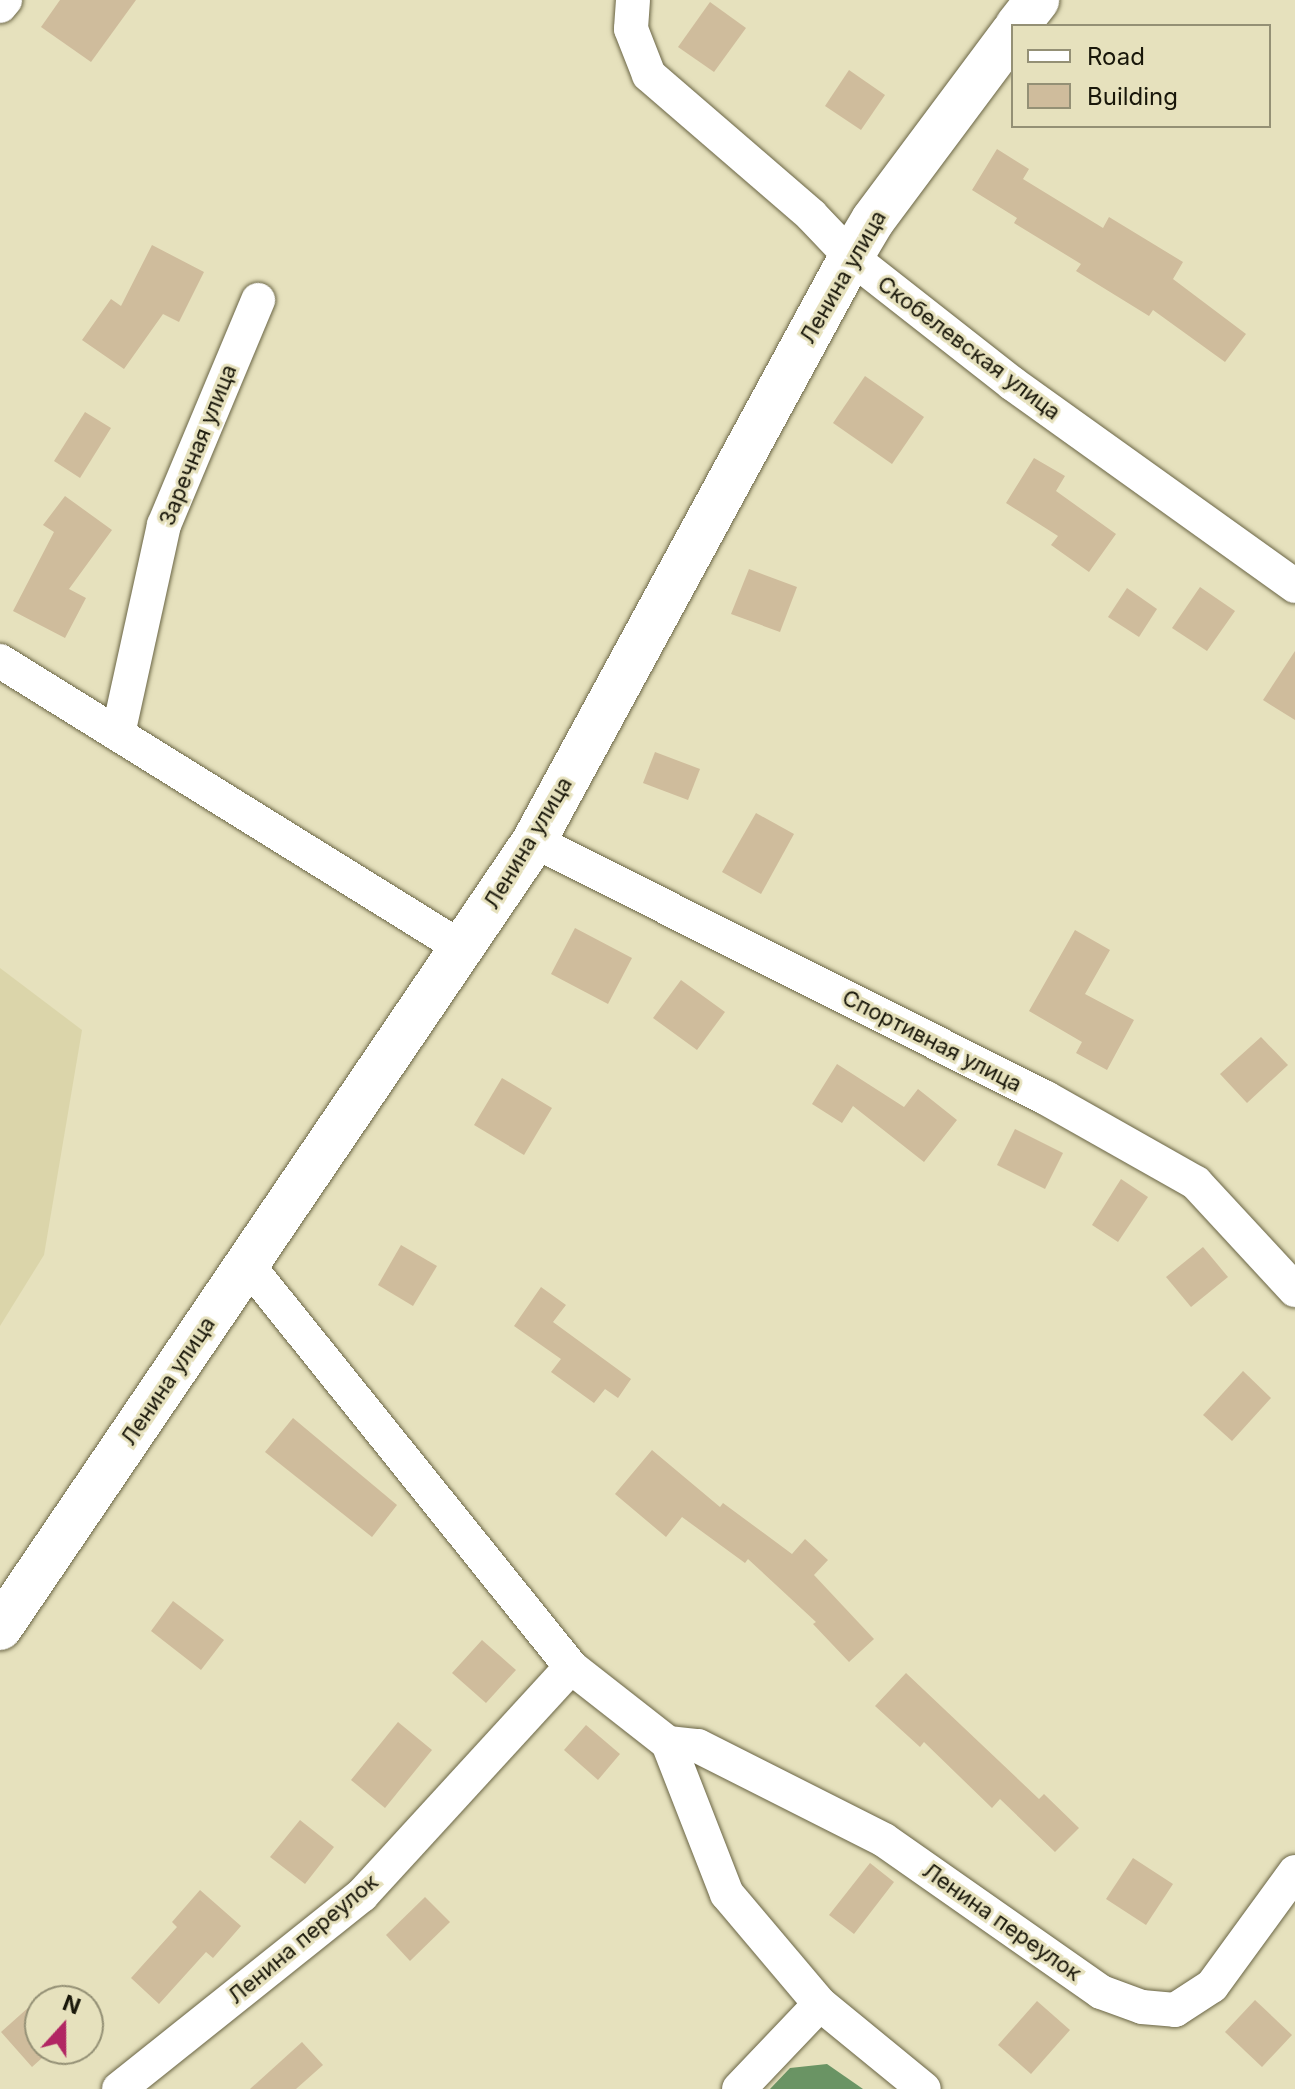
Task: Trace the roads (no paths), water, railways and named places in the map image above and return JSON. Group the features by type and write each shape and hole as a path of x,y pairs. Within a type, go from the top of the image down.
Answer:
{"street":[{"path":"0,6 5,0"},
{"name":"Скобелевская улица","path":"633,0 631,29 649,75 811,215 851,257 1013,384 1295,586"},
{"path":"1019,24 1037,0"},
{"name":"Ленина улица","path":"0,1628 534,841 851,257 873,220 1011,35"},
{"name":"Заречная улица","path":"118,734 164,525 258,300"},
{"path":"0,661 462,948"},
{"name":"Спортивная улица","path":"534,841 1046,1098 1196,1183 1295,1290"},
{"path":"247,1264 571,1667 668,1743 727,1894 820,2004 924,2089"},
{"name":"Ленина переулок","path":"119,2089 362,1895 571,1667"},
{"name":"Ленина переулок","path":"668,1743 698,1746 884,1840 1101,1992 1142,2007 1175,2010 1212,1986 1295,1872"},
{"path":"739,2089 820,2004"}]}
